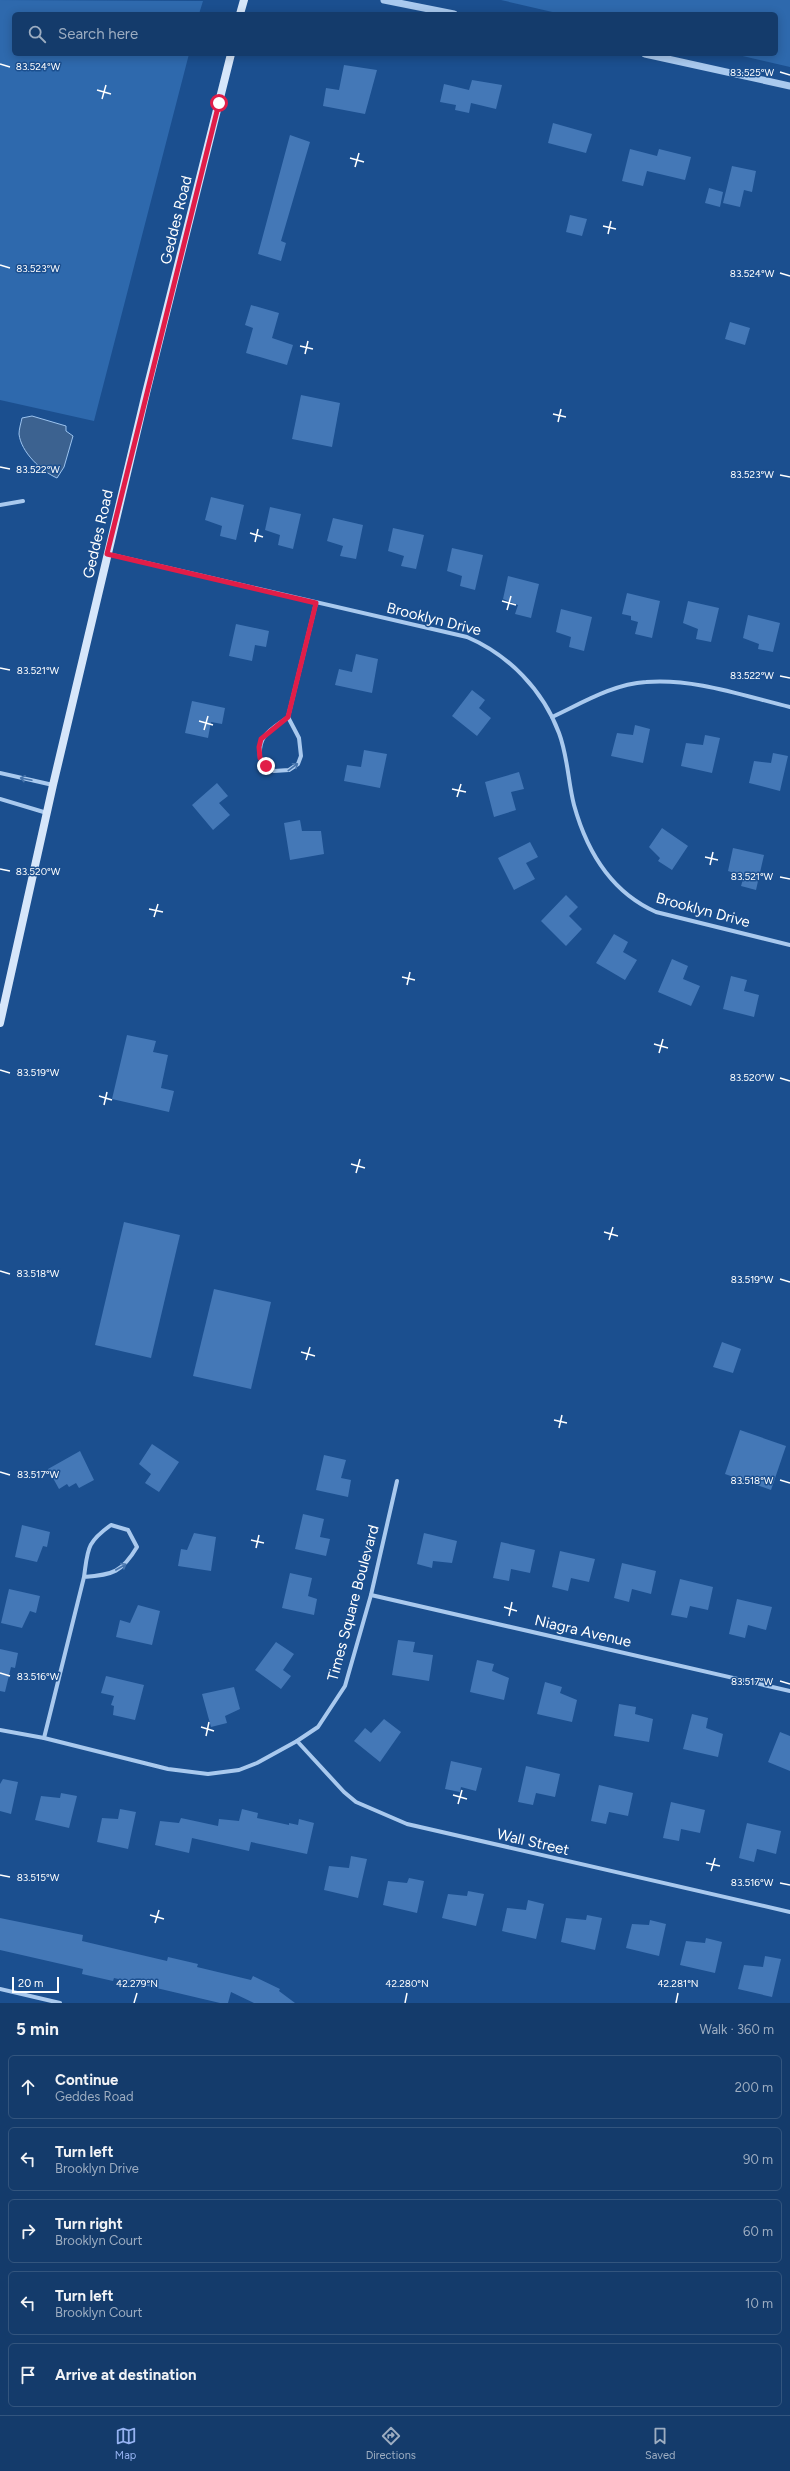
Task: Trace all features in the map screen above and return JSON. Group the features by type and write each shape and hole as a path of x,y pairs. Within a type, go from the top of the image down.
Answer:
{"main road":[{"path":"241,12 244,0"},
{"name":"Geddes Road","path":"0,1023 53,785 107,554 231,56"}],"street":[{"path":"384,0 444,12"},
{"path":"654,56 790,86"},
{"path":"0,504 23,501"},
{"name":"Brooklyn Drive","path":"107,554 467,637 488,646 520,672 552,716 560,734 568,764 574,805 593,852 617,887 638,904 663,914 790,944"},
{"path":"288,717 299,738 301,756 294,768 285,771 274,771 260,758 259,747 261,739 288,717 316,603"},
{"path":"552,716 608,692 646,682 680,683 790,707"},
{"path":"0,773 53,785"},
{"path":"0,799 47,813"},
{"name":"Times Square Boulevard","path":"0,1730 44,1738 168,1769 208,1774 239,1770 257,1763 298,1741 318,1727 345,1686 371,1595 397,1481"},
{"path":"44,1738 84,1577 87,1554 93,1538 111,1525 128,1530 137,1547 127,1564 107,1575 84,1577"},
{"name":"Niagra Avenue","path":"371,1595 790,1691"},
{"name":"Wall Street","path":"298,1741 344,1792 356,1802 406,1824 790,1912"},
{"path":"0,1989 60,2003"}],"shaded area":[{"path":"0,0 203,1 200,12 12,12 12,56 188,56 94,421 0,400"},
{"path":"501,0 790,0 790,67 743,56 778,56 778,12 552,12"},
{"path":"32,416 66,426 66,431 73,436 64,467 57,478 38,466 28,454 21,441 19,432 22,418"}],"building":[{"path":"344,65 377,70 365,114 323,106 326,88 339,90"},
{"path":"472,80 502,85 496,109 471,103 469,113 455,110 456,105 440,102 444,84 469,90"},
{"path":"553,123 592,134 586,153 548,143"},
{"path":"290,135 310,142 281,241 286,243 281,261 258,254"},
{"path":"630,149 657,156 659,149 691,157 685,180 647,171 643,186 622,181"},
{"path":"732,166 756,171 752,192 744,190 740,207 723,203"},
{"path":"709,188 723,192 720,207 705,203"},
{"path":"570,215 587,219 582,236 566,232"},
{"path":"251,305 279,313 272,338 293,345 287,365 246,353 253,328 245,325"},
{"path":"730,322 750,328 745,345 725,339"},
{"path":"301,395 340,403 332,447 292,439"},
{"path":"211,497 244,505 236,540 220,536 222,526 205,520"},
{"path":"270,507 301,514 293,549 278,545 280,535 265,530"},
{"path":"333,518 363,525 356,559 340,556 343,546 327,541"},
{"path":"393,528 424,535 416,569 401,566 404,556 388,551"},
{"path":"452,548 483,555 475,590 460,586 462,576 447,571"},
{"path":"508,576 539,584 531,618 515,614 518,605 503,599"},
{"path":"627,593 660,601 652,638 635,634 638,622 631,620 631,616 622,614"},
{"path":"688,601 719,608 711,642 696,639 698,629 683,623"},
{"path":"561,609 592,617 584,651 569,647 571,637 556,632"},
{"path":"748,615 780,623 773,652 758,649 759,644 743,638"},
{"path":"236,624 269,631 266,647 255,645 252,661 229,656"},
{"path":"356,654 378,659 372,693 335,685 339,669 352,672"},
{"path":"472,690 485,700 479,708 491,718 477,736 452,716"},
{"path":"192,701 225,708 222,724 211,722 208,738 185,733"},
{"path":"635,725 650,729 643,763 611,756 617,733 633,735"},
{"path":"705,735 720,738 712,773 681,766 686,743 703,745"},
{"path":"364,750 387,754 380,788 344,781 347,765 361,767"},
{"path":"773,753 788,756 780,791 749,783 754,761 771,763"},
{"path":"519,772 524,789 511,792 516,810 494,817 485,782"},
{"path":"217,783 228,796 219,803 230,815 213,830 192,805"},
{"path":"300,820 302,831 321,831 324,854 290,860 284,823"},
{"path":"662,828 688,846 672,870 658,861 660,858 649,847"},
{"path":"530,842 538,857 526,863 535,879 514,890 498,858"},
{"path":"733,848 764,855 756,890 741,886 744,876 728,871"},
{"path":"566,895 578,907 569,916 582,929 566,946 541,921"},
{"path":"614,934 628,942 623,952 637,960 625,980 596,963"},
{"path":"672,959 688,966 683,979 700,986 691,1006 658,992"},
{"path":"731,976 747,980 744,991 759,995 754,1017 723,1009"},
{"path":"127,1035 156,1041 153,1052 168,1055 161,1088 174,1091 169,1112 112,1099"},
{"path":"124,1222 180,1235 151,1358 95,1345"},
{"path":"214,1289 271,1302 251,1389 193,1376"},
{"path":"722,1342 741,1349 733,1373 713,1367"},
{"path":"740,1430 786,1446 771,1490 725,1474"},
{"path":"152,1444 179,1462 159,1492 145,1483 151,1474 139,1464"},
{"path":"80,1451 94,1480 79,1488 76,1483 69,1487 67,1484 59,1489 48,1469"},
{"path":"324,1455 346,1460 341,1478 351,1480 348,1497 316,1490"},
{"path":"303,1514 324,1519 320,1537 330,1539 326,1556 295,1549"},
{"path":"22,1525 50,1532 47,1547 43,1546 37,1562 15,1557"},
{"path":"194,1533 216,1537 211,1571 178,1566 181,1549 187,1550"},
{"path":"424,1533 457,1541 452,1563 433,1561 432,1568 417,1564"},
{"path":"501,1542 535,1550 530,1573 511,1569 509,1581 493,1578"},
{"path":"560,1551 595,1559 589,1582 571,1578 568,1591 552,1587"},
{"path":"622,1563 656,1571 651,1594 632,1589 629,1602 614,1598"},
{"path":"290,1573 312,1578 308,1596 317,1599 314,1615 282,1608"},
{"path":"680,1579 713,1587 708,1610 690,1606 687,1618 671,1615"},
{"path":"9,1589 40,1596 36,1613 30,1611 22,1628 1,1623"},
{"path":"737,1599 772,1607 766,1630 748,1625 745,1638 729,1634"},
{"path":"138,1605 160,1611 152,1645 116,1637 120,1620 130,1623"},
{"path":"398,1640 415,1642 413,1652 433,1655 429,1681 392,1675"},
{"path":"276,1642 294,1654 283,1670 291,1676 281,1689 255,1670"},
{"path":"0,1649 18,1653 15,1668 11,1667 5,1692 0,1691"},
{"path":"477,1660 494,1664 492,1671 509,1678 504,1700 470,1692"},
{"path":"106,1676 144,1685 135,1720 113,1715 114,1706 111,1705 114,1696 101,1693"},
{"path":"545,1682 562,1687 560,1693 577,1700 572,1722 537,1714"},
{"path":"234,1687 240,1709 225,1716 227,1723 211,1727 202,1694"},
{"path":"619,1704 636,1707 635,1714 653,1719 649,1742 614,1736"},
{"path":"692,1714 708,1718 706,1728 723,1734 718,1757 683,1749"},
{"path":"384,1719 401,1732 380,1762 354,1741 365,1728 371,1733"},
{"path":"780,1732 790,1736 790,1771 768,1762"},
{"path":"451,1761 482,1768 476,1791 461,1787 460,1792 445,1789"},
{"path":"526,1766 560,1774 555,1797 536,1793 533,1805 518,1802"},
{"path":"3,1779 18,1782 11,1814 0,1811 0,1784"},
{"path":"599,1785 633,1793 628,1816 609,1812 606,1824 591,1821"},
{"path":"61,1793 77,1796 69,1828 35,1820 41,1796 60,1798"},
{"path":"671,1802 705,1810 700,1833 681,1829 679,1841 663,1838"},
{"path":"120,1809 136,1812 128,1849 97,1842 102,1818 118,1819"},
{"path":"242,1809 258,1813 257,1818 289,1825 289,1823 298,1825 299,1819 314,1823 307,1854 251,1842 249,1851 192,1838 189,1853 155,1845 160,1821 179,1823 181,1818 218,1826 219,1819 239,1821"},
{"path":"747,1823 781,1831 776,1854 757,1849 754,1862 739,1858"},
{"path":"351,1856 367,1859 358,1898 324,1890 329,1866 349,1868"},
{"path":"409,1878 424,1881 417,1913 383,1905 388,1881 407,1883"},
{"path":"468,1891 484,1894 476,1926 442,1918 448,1894 467,1896"},
{"path":"528,1900 544,1904 536,1939 502,1931 507,1908 526,1910"},
{"path":"587,1915 602,1918 595,1950 561,1942 566,1918 586,1920"},
{"path":"0,1918 83,1935 82,1941 167,1961 168,1957 198,1964 197,1967 251,1980 253,1976 280,1989 279,1991 295,2003 254,2003 231,1992 228,2003 220,2003 114,1978 113,1981 82,1974 83,1969 0,1950"},
{"path":"650,1920 666,1924 659,1956 626,1948 632,1924 649,1925"},
{"path":"706,1938 722,1942 715,1973 680,1965 686,1941 705,1943"},
{"path":"765,1956 781,1959 772,1997 738,1989 744,1965 763,1967"}],"route":[{"path":"219,103 107,554 316,603 288,717 261,739 259,747 260,758 266,766"}]}
